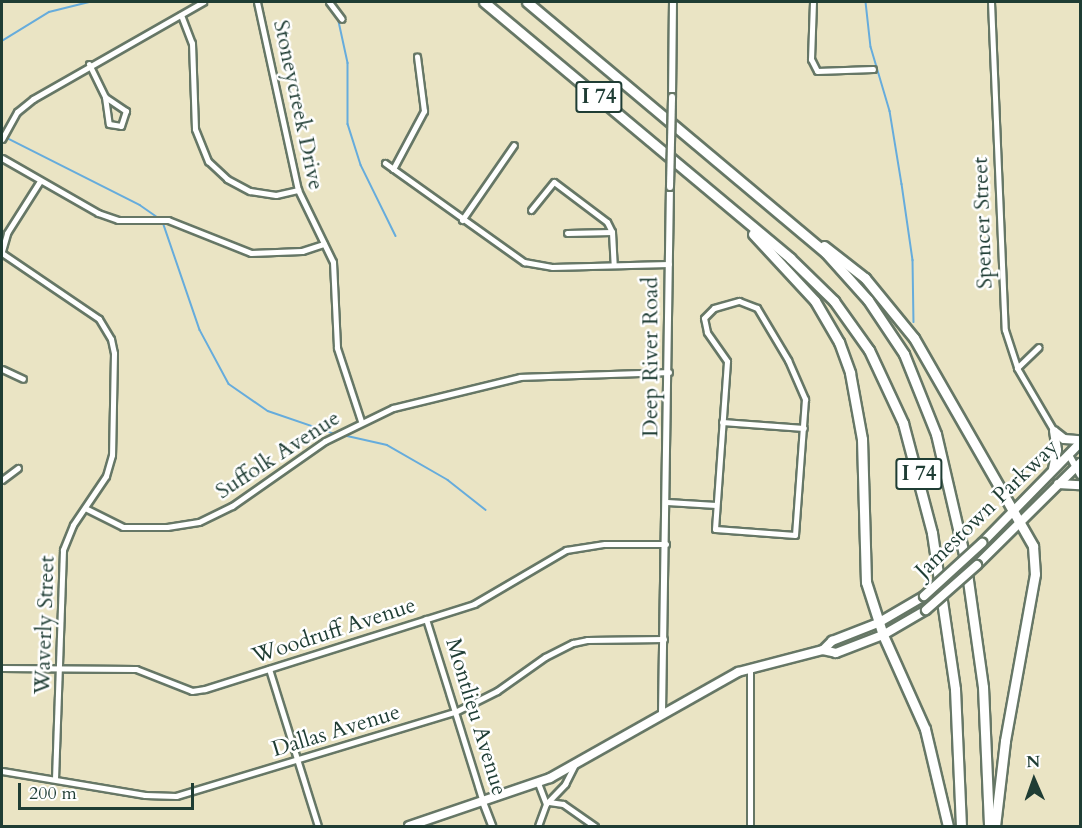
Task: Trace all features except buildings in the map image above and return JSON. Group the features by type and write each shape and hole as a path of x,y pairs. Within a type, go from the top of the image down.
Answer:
{"highway":[{"name":"I 74","path":"484,2 790,258 834,301 869,350 896,404 925,502 948,627 958,721 962,826"},
{"name":"I 74","path":"527,2 793,224 847,275 881,318 913,374 936,434 959,528 975,623 985,719 989,826"},
{"path":"714,194 805,287 832,328 845,358 860,422 864,571 878,623 925,729 948,826"},
{"path":"793,224 852,266 898,316 1015,509 1034,546 1036,566 1005,741 995,826"}],"main road":[{"path":"1054,431 1064,439 1080,442"},
{"path":"1053,470 1057,450 1054,431"},
{"name":"Jamestown Parkway","path":"823,650 832,641 878,623 924,596 982,543 1080,442"},
{"name":"Jamestown Parkway","path":"409,826 538,783 574,766 717,681 750,668 823,650 836,652 883,635 926,610 985,558 1058,484 1079,469"},
{"path":"1058,484 1080,485"}],"street":[{"path":"2,139 17,112 89,64 203,2"},
{"name":"Stoneycreek Drive","path":"257,2 298,190 324,244 336,279 341,367 362,421"},
{"path":"329,2 342,19"},
{"name":"Deep River Road","path":"662,713 670,372 669,264 673,2"},
{"path":"813,2 811,59 817,71 873,69"},
{"name":"Spencer Street","path":"991,2 1004,320 1017,368 1054,431"},
{"path":"181,15 192,43 195,129 208,160 227,179 250,191 276,195 298,190"},
{"path":"393,169 424,111 423,79 417,57"},
{"path":"89,64 105,97 109,124 121,126 126,111 105,97"},
{"path":"462,220 514,145"},
{"path":"2,158 98,213 118,220 168,220 190,226 213,241 251,253 302,250 324,244"},
{"path":"385,163 513,256 530,264 614,266 669,264"},
{"path":"2,252 7,234 40,181"},
{"path":"531,210 554,182 606,222 612,232 614,266"},
{"path":"567,233 612,232"},
{"name":"Waverly Street","path":"2,252 99,319 111,339 111,455 106,476 85,508 63,550 55,779"},
{"path":"739,301 757,308 788,360 805,399 795,535 715,529 722,422 727,361 707,332 704,318 714,308 739,301"},
{"path":"1017,368 1039,347"},
{"path":"2,369 23,379"},
{"name":"Suffolk Avenue","path":"85,508 123,527 168,527 200,522 232,506 273,474 362,421 437,395 520,377 670,372"},
{"path":"722,422 804,428"},
{"path":"1069,455 1079,469"},
{"path":"2,480 18,468"},
{"path":"667,502 716,505"},
{"name":"Woodruff Avenue","path":"2,668 136,669 192,691 269,669 474,603 566,550 605,544 666,544"},
{"name":"Montlieu Avenue","path":"426,619 492,826"},
{"name":"Dallas Avenue","path":"2,771 167,797 298,761 455,712 497,691 545,657 573,644 587,640 664,639"},
{"path":"750,668 750,826"},
{"path":"269,669 318,826"},
{"path":"538,826 547,803 561,789 574,766"},
{"path":"538,783 547,803"},
{"path":"561,789 563,804"},
{"path":"547,803 563,804 595,826"}],"waterway":[{"path":"2,41 49,12 89,2"},
{"path":"866,2 871,47 890,111 902,184 913,260 914,322"},
{"path":"338,17 348,63 348,124 361,165 396,236"},
{"path":"5,137 140,205 157,217"},
{"path":"163,222 200,330 229,384 268,411 335,434"},
{"path":"343,435 387,445 448,480 486,510"}]}
